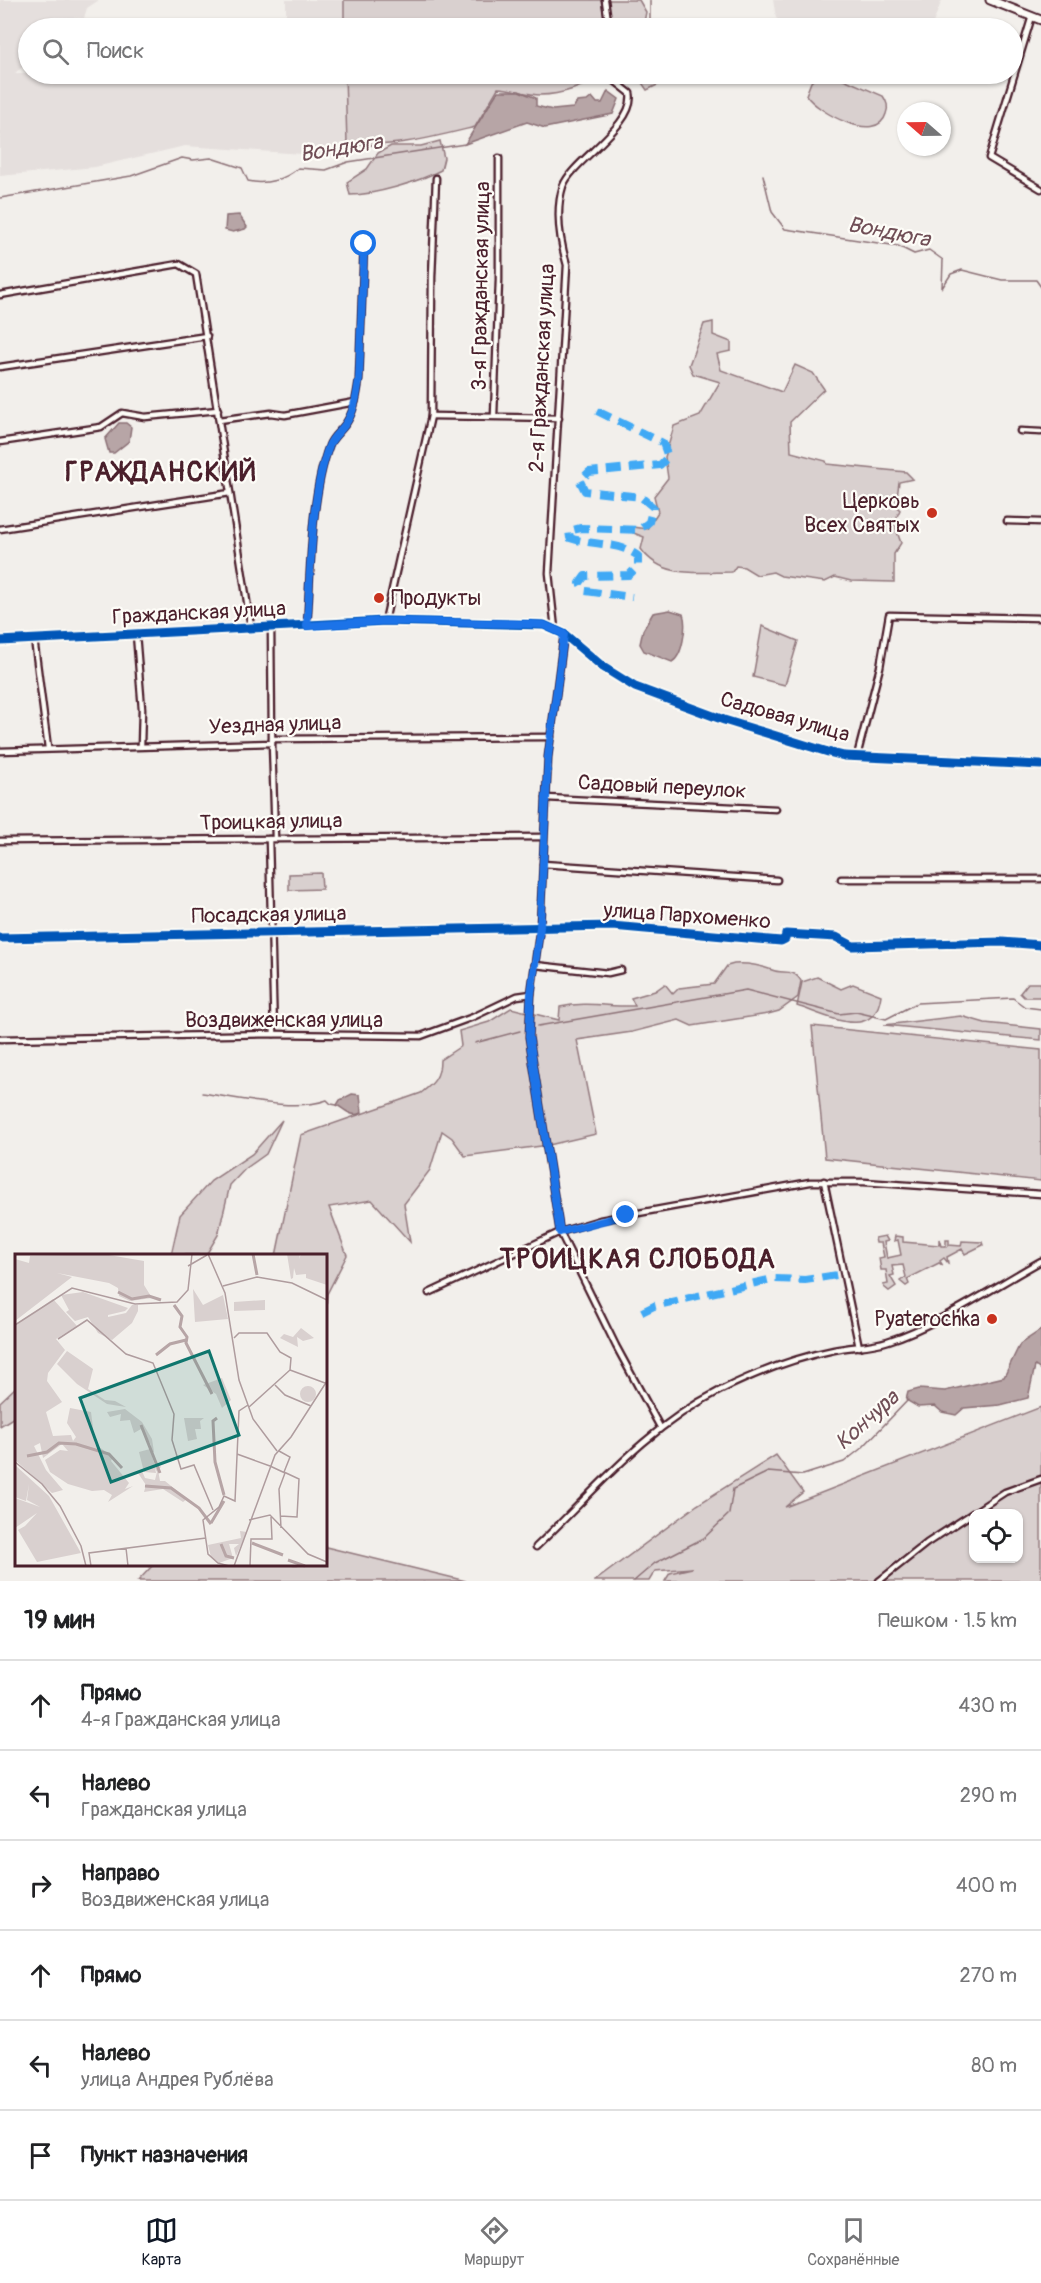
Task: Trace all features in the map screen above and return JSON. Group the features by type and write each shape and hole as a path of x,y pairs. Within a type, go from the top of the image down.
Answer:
{"street":[{"path":"605,0 608,18"},
{"path":"990,0 1041,20"},
{"path":"1023,46 1032,16"},
{"name":"2-я Гражданская улица","path":"555,629 549,573 567,265 559,235 563,187 569,176 606,140 630,105 630,93 619,84"},
{"path":"1011,84 989,158 1041,189"},
{"name":"3-я Гражданская улица","path":"494,415 499,280 499,158"},
{"path":"385,621 431,416 432,277 436,178"},
{"path":"307,626 313,538 322,472 329,444 348,421 355,402 359,380 364,242"},
{"path":"0,295 179,264 196,274 251,627"},
{"path":"0,367 207,336"},
{"path":"219,420 271,413 285,415 355,402"},
{"path":"0,442 101,427 122,413 145,417 218,410"},
{"path":"431,416 494,415 559,418"},
{"path":"1020,431 1041,432"},
{"path":"0,529 230,493"},
{"path":"1007,521 1041,522"},
{"path":"857,756 880,667 889,615 1041,618"},
{"name":"Гражданская улица","path":"0,641 385,621 544,625"},
{"name":"Садовая улица","path":"544,625 564,634 603,667 635,687 724,720 828,752 857,756 1041,765"},
{"path":"271,626 271,933 274,1034"},
{"path":"136,634 142,709 141,746"},
{"path":"564,634 551,737 543,837 540,927 531,994 529,1037 560,1232 616,1346 660,1427"},
{"path":"34,639 48,748"},
{"name":"Уездная улица","path":"0,751 272,741 551,737"},
{"name":"Садовый переулок","path":"546,798 776,809"},
{"name":"Троицкая улица","path":"0,841 543,837"},
{"path":"543,864 777,880"},
{"path":"841,879 1041,879"},
{"name":"улица Пархоменко","path":"540,927 612,926 781,940 785,939 786,934 836,937 853,946 1002,942 1041,945"},
{"name":"Посадская улица","path":"0,938 540,927"},
{"path":"535,965 608,973 621,970"},
{"name":"Воздвиженская улица","path":"0,1039 274,1034 421,1036 473,1017 518,996 531,994"},
{"path":"825,1181 859,1347"},
{"path":"429,1293 560,1232 600,1220 825,1181 1041,1194"},
{"path":"536,1547 608,1473 660,1427 717,1392 768,1369 836,1349 887,1342 922,1326 1041,1261"},
{"path":"879,1581 927,1543 1005,1492 1041,1479"}],"shaded area":[{"path":"0,0 99,0 87,8 84,18 18,18 18,71 15,73 18,73 18,84 345,84 347,157 185,146 95,167 0,176"},
{"path":"286,0 344,0 344,18 286,18"},
{"path":"344,0 639,0 646,12 645,18 344,18"},
{"path":"773,0 942,0 935,18 776,18"},
{"path":"345,84 584,84 548,95 535,95 498,88 475,127 412,141 379,145 347,144"},
{"path":"643,84 659,84 647,90"},
{"path":"810,84 855,84 883,96 886,102 886,114 880,123 860,126 834,117 822,110 806,95"},
{"path":"498,91 519,91 536,98 536,106 553,110 573,108 577,102 587,101 592,97 597,103 602,103 608,91 619,99 613,114 545,128 527,122 465,144"},
{"path":"440,141 444,158 441,170 396,187 350,195 347,182 367,169 378,153 391,146 421,146"},
{"path":"239,215 247,227 233,232 225,230 226,216"},
{"path":"713,322 713,335 731,342 731,351 717,354 721,370 782,392 795,365 813,373 824,389 790,422 791,452 826,461 827,464 906,472 913,479 899,482 896,506 900,510 894,523 901,543 894,554 894,582 851,581 835,577 825,582 781,576 773,572 757,575 744,567 736,566 732,572 682,572 659,565 641,549 644,537 631,532 633,527 647,529 658,512 654,496 668,478 665,457 674,426 700,416 720,382 693,374 689,365 704,324"},
{"path":"119,423 126,423 131,427 129,441 114,453 109,453 105,439"},
{"path":"670,610 683,614 685,625 679,654 672,662 644,651 640,644 643,630 653,613"},
{"path":"762,626 798,641 785,685 753,677"},
{"path":"321,873 322,889 289,890 289,874"},
{"path":"754,965 795,974 801,981 798,997 779,1011 768,1014 692,1026 679,1020 632,1032 577,1040 596,1134 549,1145 465,1156 452,1138 442,1131 430,1170 404,1204 410,1242 372,1200 329,1207 347,1255 327,1294 327,1254 276,1254 301,1135 421,1093 435,1079 439,1071 440,1060 461,1046 459,1031 489,1022 511,1008 559,1020 560,1007 570,1005 635,1006 631,998 655,991 665,984 673,994 679,988 714,984 727,966"},
{"path":"817,977 841,989 853,984 881,995 877,1010 869,1018 859,1022 848,1022 797,1006 802,982"},
{"path":"1028,983 1041,983 1041,997 1024,997 1020,993"},
{"path":"961,1016 985,1023 1041,1029 1041,1040 884,1025"},
{"path":"812,1026 1041,1050 1041,1181 825,1158"},
{"path":"352,1094 360,1095 362,1113 352,1114 337,1105 340,1100"},
{"path":"282,1120 266,1154 245,1169 230,1185 218,1235 207,1254 171,1254 180,1215 211,1181 252,1154"},
{"path":"885,1236 888,1241 884,1242 887,1258 901,1255 898,1240 894,1241 895,1236 903,1237 903,1242 939,1245 939,1239 941,1246 946,1246 946,1240 949,1240 949,1245 961,1246 962,1241 982,1242 983,1245 965,1254 962,1249 947,1257 948,1263 944,1258 940,1261 943,1266 939,1263 907,1279 909,1284 906,1286 900,1281 906,1277 903,1265 892,1266 894,1275 890,1276 896,1286 889,1291 883,1285 888,1284 886,1270 881,1270 879,1258 884,1257 881,1243 876,1243 875,1238"},
{"path":"1041,1330 1041,1370 1035,1366 1028,1398 1000,1405 964,1408 956,1415 942,1412 935,1406 918,1407 906,1400 908,1392 919,1389 945,1391 1004,1377 1020,1344"},
{"path":"15,1388 15,1417 0,1426 0,1402"},
{"path":"1041,1407 1041,1581 665,1581 670,1573 692,1568 655,1571 649,1581 595,1581 697,1505 776,1455 803,1492 785,1507"},
{"path":"327,1547 466,1581 138,1581 152,1566 327,1566"}],"waterway":[{"path":"650,0 650,18"},
{"name":"Вондюга","path":"0,198 131,176 182,158 193,160 211,158 242,168 248,181 268,182 281,178 298,168 326,170 348,162 465,144"},
{"name":"Вондюга","path":"763,175 772,212 785,229 898,246 914,254 929,250 943,260 942,288 951,274 962,270 1002,280 1036,280 1041,287"},
{"path":"538,1026 746,990 839,1014 856,1012 886,1019 917,1003 1013,998 1025,1007 1041,1009"},
{"path":"475,1043 520,1031"},
{"path":"202,1093 249,1101 299,1105 327,1100 337,1105"},
{"name":"Кончура","path":"634,1581 655,1563 704,1538 729,1514 733,1489 768,1472 803,1475 844,1462 863,1447 908,1400"}],"marked path":[{"path":"597,411 663,443 668,457 660,465 589,472 580,481 585,491 641,497 653,507 649,522 639,530 581,528 569,531 570,538 622,548 638,556 638,566 629,575 585,576 580,583 585,591 632,597"},
{"path":"642,1312 654,1306 773,1279 805,1280 837,1275"}],"cycle path":[{"path":"0,641 385,621 544,625 564,634 603,667 635,687 724,720 828,752 844,756 1041,765"},
{"path":"0,938 612,926 781,941 785,939 786,934 836,937 853,946 1002,942 1041,945"}],"place":[{"name":"Церковь Всех Святых","path":"932,513"},
{"name":"Продукты","path":"379,598"},
{"name":"Pyaterochka","path":"992,1319"}],"district":[{"name":"ГРАЖДАНСКИЙ","path":"161,472"},
{"name":"ТРОИЦКАЯ СЛОБОДА","path":"638,1259"}],"route":[{"path":"364,244 359,380 355,402 348,421 329,444 322,472 313,538 307,626 385,621 529,624 544,625 564,634 548,757 540,927 531,994 529,1037 560,1232 626,1215"}]}
